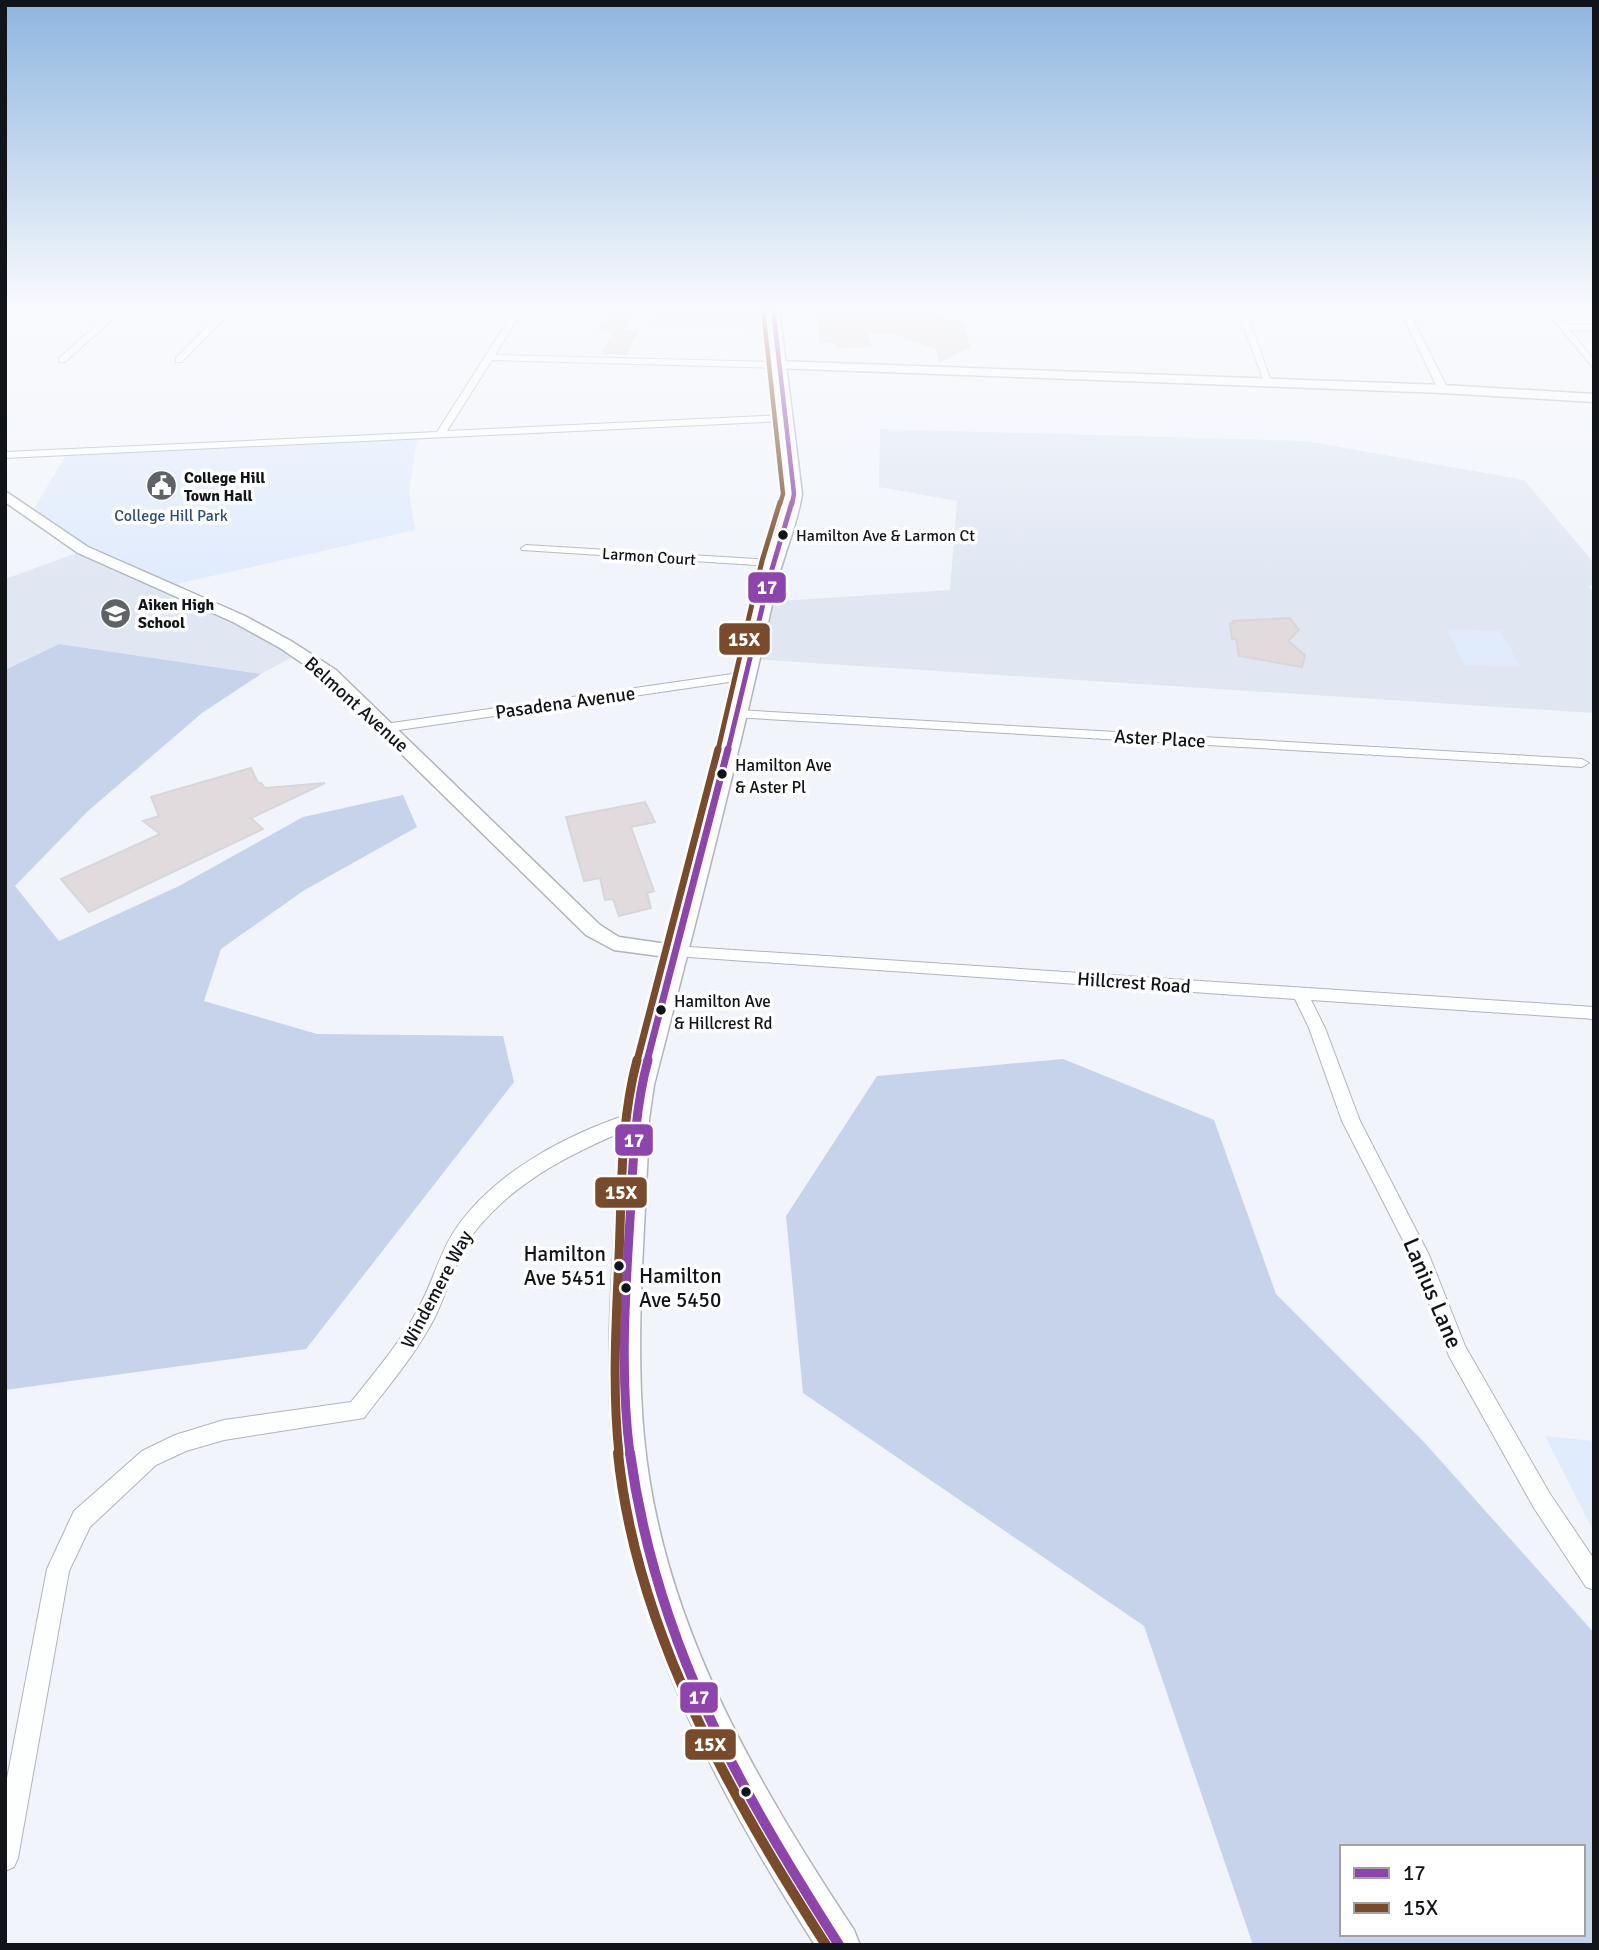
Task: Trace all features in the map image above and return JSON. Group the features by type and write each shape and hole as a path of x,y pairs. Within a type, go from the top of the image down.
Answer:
{"main road":[{"path":"783,399 794,494 792,511 772,564 738,714 674,951 635,1119 625,1370 630,1458 646,1543 668,1625 708,1720 761,1822 839,1945"}],"street":[{"path":"440,434 462,399"},
{"path":"5,455 785,418"},
{"name":"Belmont Avenue","path":"5,495 48,529 85,550 145,580 237,618 300,653 330,674 593,930 614,943 674,951"},
{"name":"Larmon Court","path":"526,548 772,564"},
{"name":"Pasadena Avenue","path":"384,728 746,676"},
{"name":"Aster Place","path":"738,714 1582,763"},
{"name":"Hillcrest Road","path":"674,951 1594,1013"},
{"name":"Lanius Lane","path":"1300,993 1317,1028 1351,1121 1420,1255 1456,1350 1542,1500 1594,1579"},
{"name":"Windemere Way","path":"5,1858 58,1569 82,1519 149,1458 182,1442 224,1430 357,1411 408,1345 428,1310 465,1231 493,1199 528,1169 580,1141 635,1119"}],"shaded area":[{"path":"880,429 1306,441 1524,480 1594,563 1594,585 1589,586 1594,594 1594,713 750,659 764,602 950,590 957,501 879,487"},
{"name":"Aiken High School","path":"85,550 300,653 261,674 59,644 5,670 5,579"},
{"path":"59,644 261,674 202,713 88,811 15,886 59,941 179,886 303,817 403,795 417,827 303,891 221,949 204,1001 317,1034 503,1036 514,1082 306,1349 5,1390 5,670"},
{"path":"1063,1059 1214,1120 1276,1294 1424,1442 1594,1633 1594,1945 1253,1945 1144,1626 803,1393 786,1216 877,1076"}],"green space":[{"name":"College Hill Park","path":"418,435 409,492 415,530 163,587 145,580 30,515 68,452"},
{"path":"1447,629 1501,631 1520,667 1464,665"},
{"path":"1545,1436 1594,1441 1594,1532"}],"building":[{"path":"1290,618 1299,630 1288,641 1305,655 1302,667 1239,656 1236,639 1232,639 1230,623"},
{"path":"251,768 258,783 265,788 325,783 251,818 263,829 89,912 61,879 160,834 143,821 159,816 151,797"},
{"path":"645,802 655,822 631,827 654,891 647,893 651,908 619,916 613,899 605,900 600,878 584,881 566,817"}],"transit line":[{"name":"15X","path":"773,399 783,494 762,561 728,712 631,1083 622,1170 615,1408 619,1458 631,1524 647,1589 669,1651 724,1773 790,1889 826,1945"},
{"name":"17","path":"783,399 794,494 769,579 641,1085 635,1119 627,1278 626,1397 637,1506 653,1574 675,1639 732,1766 766,1827 839,1945"}],"place":[{"name":"College Hill Town Hall","path":"161,486"},
{"name":"Hamilton Ave & Larmon Ct","path":"783,535"},
{"name":"Aiken High School","path":"115,613"},
{"name":"Hamilton Ave & Aster Pl","path":"722,774"},
{"name":"Hamilton Ave & Hillcrest Rd","path":"661,1010"},
{"name":"Hamilton Ave 5451","path":"619,1266"},
{"name":"Hamilton Ave 5450","path":"626,1288"}]}
